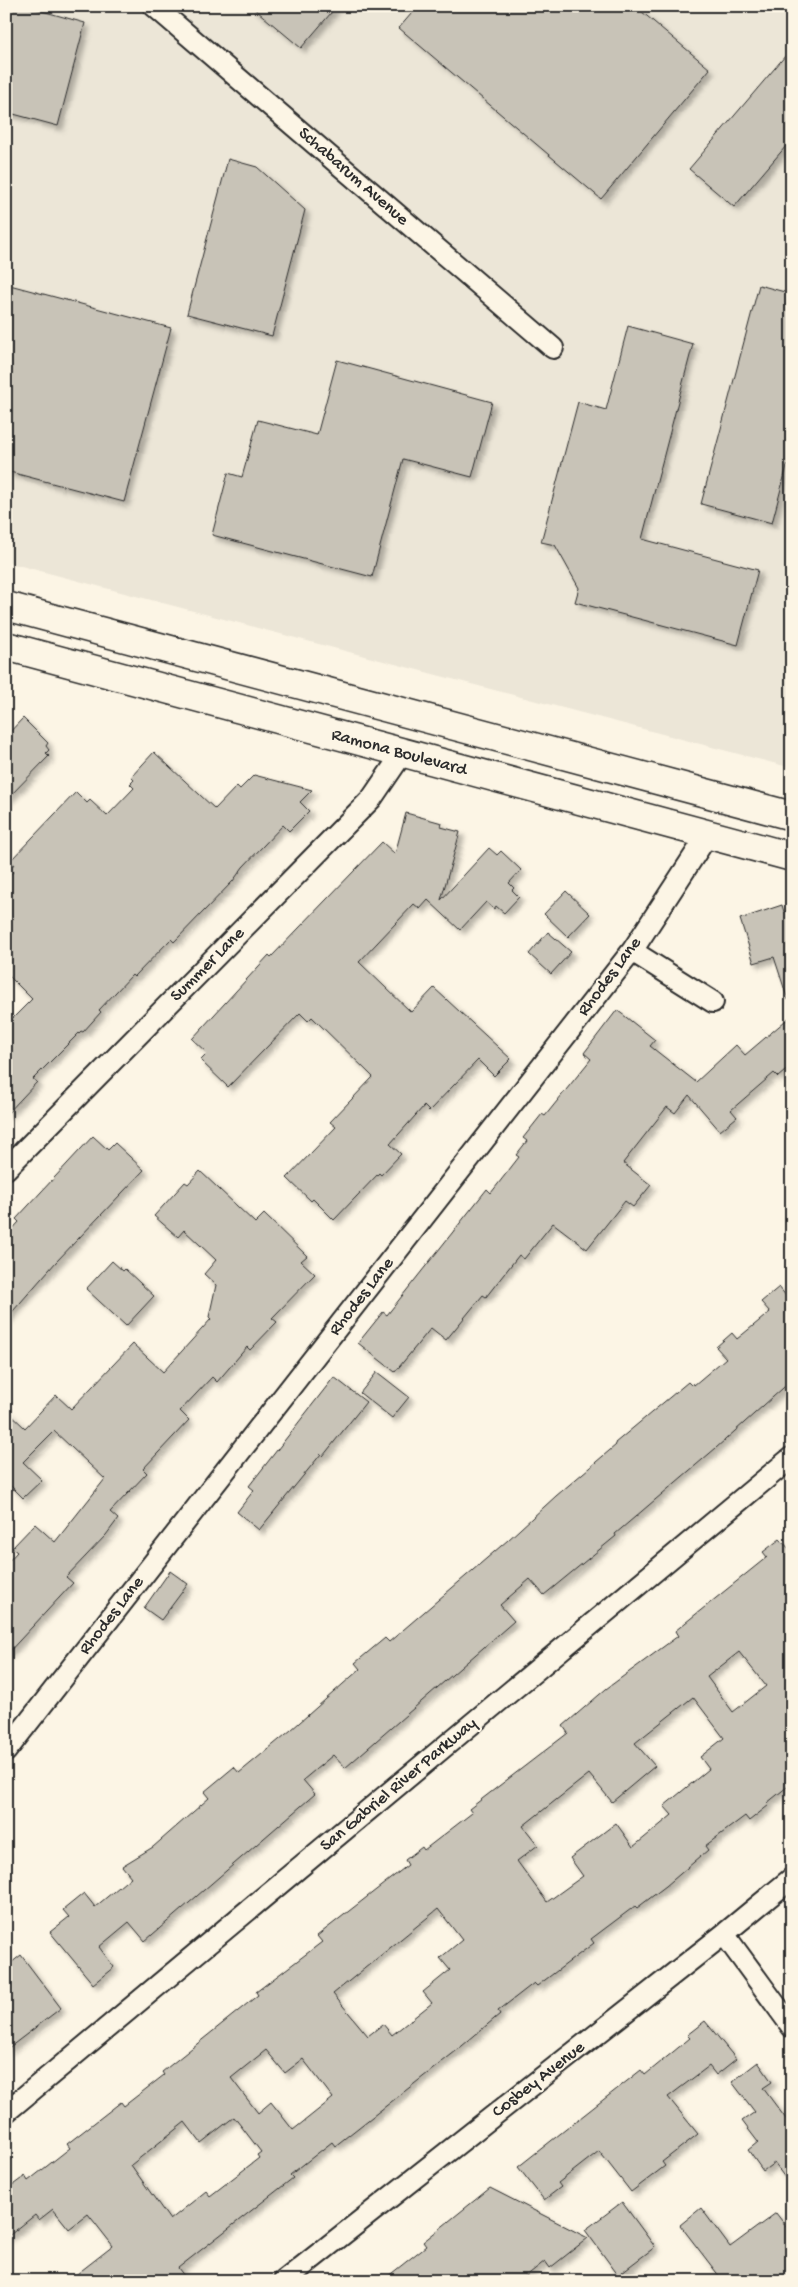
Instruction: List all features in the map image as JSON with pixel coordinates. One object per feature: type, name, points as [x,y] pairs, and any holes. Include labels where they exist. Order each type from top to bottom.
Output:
[{"type":"main road","points":[[6,606],[792,816]]},
{"type":"main road","name":"Ramona Boulevard","points":[[6,646],[707,836],[792,857]]},
{"type":"street","name":"Schabarum Avenue","points":[[154,6],[553,348]]},
{"type":"street","name":"Summer Lane","points":[[6,1169],[372,798],[402,754]]},
{"type":"street","name":"Rhodes Lane","points":[[6,1751],[632,951],[707,836]]},
{"type":"street","points":[[632,951],[713,1002]]},
{"type":"street","name":"San Gabriel River Parkway","points":[[6,2112],[792,1457]]},
{"type":"street","name":"Cosbey Avenue","points":[[284,2281],[724,1934],[792,1878]]},
{"type":"street","points":[[724,1934],[792,2027]]},
{"type":"shaded area","points":[[6,6],[792,6],[792,768],[6,562]]},
{"type":"building","points":[[6,6],[24,6],[85,23],[58,126],[6,112]]},
{"type":"building","points":[[251,6],[337,6],[301,48]]},
{"type":"building","points":[[418,6],[635,6],[710,69],[601,199],[399,28]]},
{"type":"building","points":[[792,48],[792,139],[734,207],[689,169]]},
{"type":"building","points":[[228,159],[257,167],[305,210],[272,336],[187,314]]},
{"type":"building","points":[[6,284],[171,328],[124,502],[6,471]]},
{"type":"building","points":[[759,285],[792,294],[792,447],[772,523],[701,504]]},
{"type":"building","points":[[628,326],[693,344],[642,539],[758,570],[738,645],[575,602],[579,588],[555,545],[541,542],[578,402],[606,410]]},
{"type":"building","points":[[337,360],[492,402],[472,477],[403,459],[372,577],[212,535],[228,473],[242,477],[258,420],[317,435]]},
{"type":"building","points":[[23,718],[48,743],[46,746],[49,750],[46,753],[49,756],[6,800],[6,736]]},
{"type":"building","points":[[154,752],[215,809],[237,786],[240,789],[254,775],[312,790],[300,802],[309,811],[289,831],[283,825],[243,867],[233,881],[174,942],[171,939],[134,977],[132,975],[99,1010],[101,1012],[83,1032],[81,1031],[33,1079],[37,1082],[6,1115],[6,1025],[32,999],[6,973],[6,879],[13,872],[10,869],[14,864],[10,861],[76,792],[87,803],[90,800],[107,816],[134,788],[130,784],[134,780],[131,777]]},
{"type":"building","points":[[406,813],[442,823],[441,827],[460,832],[441,900],[489,848],[497,855],[501,851],[521,870],[509,883],[514,888],[512,890],[519,897],[504,913],[496,906],[494,909],[486,902],[460,930],[428,900],[420,909],[414,904],[359,962],[411,1012],[434,988],[511,1059],[494,1076],[478,1060],[429,1111],[424,1106],[390,1144],[401,1154],[381,1175],[379,1173],[334,1220],[313,1199],[311,1201],[287,1178],[336,1127],[330,1122],[373,1077],[312,1017],[308,1021],[300,1013],[228,1087],[200,1060],[207,1053],[192,1039],[269,955],[271,957],[382,842],[395,854]]},
{"type":"building","points":[[566,891],[590,914],[568,937],[544,914]]},
{"type":"building","points":[[782,905],[784,912],[792,910],[792,999],[788,1000],[774,957],[754,963],[740,919]]},
{"type":"building","points":[[548,932],[571,952],[551,974],[529,954]]},
{"type":"building","points":[[617,1010],[655,1040],[650,1046],[696,1082],[736,1045],[745,1055],[792,1015],[792,1065],[778,1077],[774,1073],[731,1110],[737,1117],[720,1131],[689,1095],[675,1113],[667,1107],[623,1163],[651,1185],[633,1207],[625,1201],[587,1249],[553,1223],[524,1259],[519,1255],[486,1297],[483,1295],[446,1340],[431,1328],[395,1372],[358,1343],[383,1312],[387,1315],[487,1189],[491,1193],[519,1157],[516,1155],[527,1141],[523,1138],[542,1114],[545,1116],[591,1059],[584,1053]]},
{"type":"building","points":[[93,1136],[108,1150],[115,1143],[144,1170],[56,1262],[6,1319],[6,1236],[19,1222],[16,1219]]},
{"type":"building","points":[[200,1171],[255,1223],[264,1214],[307,1256],[301,1261],[315,1274],[272,1318],[277,1322],[250,1350],[247,1347],[217,1382],[212,1377],[180,1411],[189,1420],[143,1469],[147,1473],[110,1512],[118,1519],[106,1535],[66,1577],[73,1583],[6,1655],[6,1564],[17,1552],[12,1548],[35,1524],[55,1542],[105,1479],[54,1431],[23,1462],[42,1480],[23,1498],[6,1481],[6,1410],[25,1428],[56,1395],[71,1409],[133,1344],[163,1372],[211,1319],[209,1317],[216,1285],[204,1274],[216,1260],[184,1230],[178,1237],[154,1216],[185,1182],[188,1184]]},
{"type":"building","points":[[112,1261],[123,1271],[125,1269],[154,1296],[126,1326],[86,1289]]},
{"type":"building","points":[[779,1287],[787,1297],[792,1293],[792,1380],[615,1534],[616,1536],[544,1595],[530,1579],[500,1605],[514,1621],[345,1768],[333,1755],[303,1780],[315,1794],[145,1941],[129,1922],[99,1947],[114,1967],[93,1984],[50,1932],[69,1917],[63,1910],[84,1893],[95,1907],[131,1877],[122,1866],[153,1847],[209,1798],[204,1792],[234,1767],[239,1773],[291,1730],[360,1669],[355,1663],[385,1638],[389,1642],[616,1445],[615,1443],[688,1382],[694,1385],[726,1358],[716,1347],[732,1333],[737,1339],[770,1312],[761,1302]]},
{"type":"building","points":[[377,1372],[409,1397],[392,1418],[360,1393]]},
{"type":"building","points":[[334,1377],[366,1402],[323,1456],[321,1454],[259,1530],[237,1512],[254,1490],[249,1486]]},
{"type":"building","points":[[780,1539],[792,1552],[792,1783],[767,1803],[769,1805],[749,1821],[745,1816],[705,1846],[708,1850],[666,1886],[637,1908],[635,1906],[591,1939],[594,1943],[537,1986],[534,1983],[498,2011],[500,2014],[456,2051],[335,2146],[332,2142],[290,2175],[293,2178],[178,2268],[188,2281],[68,2281],[113,2246],[88,2214],[69,2229],[53,2209],[39,2220],[35,2215],[6,2238],[6,2190],[25,2176],[28,2181],[70,2148],[67,2144],[121,2102],[124,2106],[164,2075],[162,2072],[258,1995],[256,1992],[322,1942],[317,1936],[408,1865],[405,1860],[422,1847],[424,1850],[472,1813],[469,1809],[568,1733],[563,1726],[606,1689],[678,1636],[675,1631],[767,1557],[763,1552]],"holes":[[[739,1652],[766,1686],[733,1712],[707,1677]],[[693,1697],[724,1738],[700,1757],[709,1769],[664,1806],[672,1815],[633,1847],[616,1823],[570,1858],[583,1876],[547,1902],[517,1861],[538,1845],[523,1826],[589,1774],[612,1802],[655,1766],[635,1743]],[[438,1909],[462,1940],[440,1958],[450,1970],[423,1992],[432,2003],[392,2035],[383,2024],[368,2036],[333,1994]],[[266,2050],[285,2073],[303,2059],[333,2098],[293,2130],[271,2102],[258,2113],[231,2078]],[[234,2117],[261,2152],[257,2155],[259,2158],[210,2196],[206,2191],[170,2220],[131,2165],[185,2122],[201,2143]]]},
{"type":"building","points":[[170,1571],[188,1584],[161,1620],[144,1608]]},
{"type":"building","points":[[21,1955],[61,2008],[6,2050],[6,1967]]},
{"type":"building","points":[[705,2021],[736,2059],[716,2075],[709,2066],[668,2097],[698,2134],[662,2162],[665,2166],[631,2192],[599,2151],[558,2183],[561,2187],[544,2200],[518,2167],[641,2070],[645,2075],[690,2038],[687,2035]]},
{"type":"building","points":[[758,2062],[772,2082],[763,2088],[792,2127],[792,2187],[774,2163],[763,2171],[748,2150],[758,2142],[742,2121],[755,2112],[732,2082]]},
{"type":"building","points":[[490,2188],[588,2238],[550,2268],[545,2261],[520,2281],[382,2281],[426,2246],[423,2242]]},
{"type":"building","points":[[622,2202],[655,2247],[618,2275],[585,2230]]},
{"type":"building","points":[[701,2208],[730,2247],[776,2213],[792,2234],[792,2281],[723,2281],[680,2225]]}]
